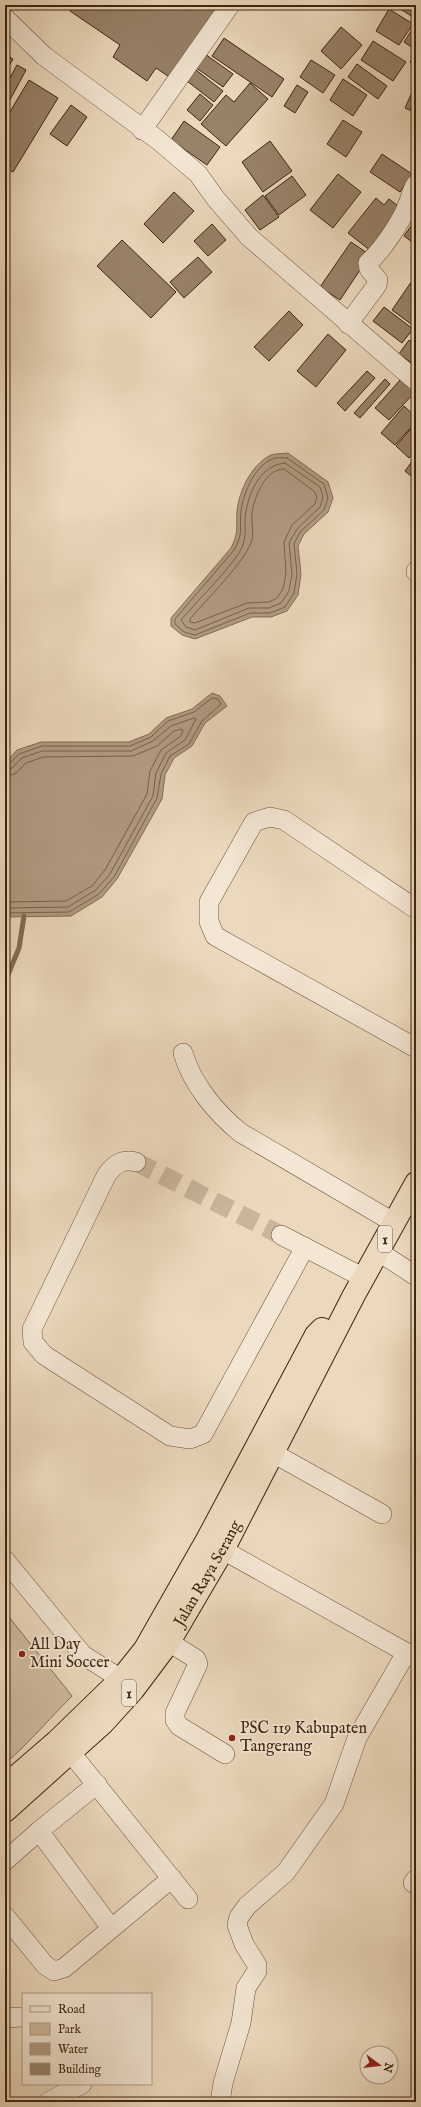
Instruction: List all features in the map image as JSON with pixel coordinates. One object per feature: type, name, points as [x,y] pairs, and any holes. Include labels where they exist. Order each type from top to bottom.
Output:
[{"type":"highway","name":"Jalan Raya Serang","points":[[5,1786],[57,1740],[127,1684],[169,1642],[223,1550],[359,1286],[393,1222],[416,1183]]},
{"type":"highway","name":"Jalan Raya Serang","points":[[5,1811],[103,1723],[127,1684],[199,1553],[316,1335],[359,1286]]},
{"type":"street","points":[[142,130],[230,5]]},
{"type":"street","points":[[5,18],[44,56],[142,130],[158,140],[198,174],[216,199],[249,237],[348,324],[416,381]]},
{"type":"street","points":[[348,324],[377,285],[378,280],[369,269],[368,263],[382,248],[408,205],[410,194],[416,184]]},
{"type":"street","points":[[416,909],[284,820],[270,817],[254,822],[209,902],[209,922],[215,936],[416,1048]]},
{"type":"street","points":[[182,1053],[187,1068],[222,1118],[241,1133],[393,1222]]},
{"type":"street","points":[[136,1162],[125,1160],[114,1165],[107,1174],[32,1329],[33,1342],[44,1355],[170,1436],[190,1439],[203,1434],[305,1247]]},
{"type":"street","points":[[281,1235],[305,1247],[359,1286]]},
{"type":"street","points":[[378,1252],[416,1276]]},
{"type":"street","points":[[273,1453],[382,1514]]},
{"type":"street","points":[[220,2102],[223,2083],[241,2023],[246,1988],[257,1971],[257,1965],[244,1944],[237,1925],[239,1917],[247,1906],[286,1872],[334,1804],[357,1738],[411,1656],[223,1550]]},
{"type":"street","points":[[5,1560],[83,1655],[127,1684]]},
{"type":"street","points":[[169,1642],[196,1660],[198,1664],[175,1713],[175,1720],[179,1726],[225,1754]]},
{"type":"street","points":[[71,1753],[188,1899]]},
{"type":"street","points":[[5,1861],[97,1784]]},
{"type":"street","points":[[39,1831],[111,1928]]},
{"type":"street","points":[[5,1916],[45,1965],[54,1970],[64,1968],[172,1878]]},
{"type":"street","points":[[48,2102],[80,2085]]},
{"type":"green space","name":"All Day Mini Soccer","points":[[5,1612],[72,1696],[5,1764]]},
{"type":"water","points":[[288,453],[328,482],[333,498],[328,512],[304,534],[298,546],[301,574],[298,595],[287,611],[271,617],[252,617],[195,639],[182,635],[171,626],[171,618],[234,543],[237,526],[238,503],[243,487],[251,473],[263,460],[269,456]]},
{"type":"water","points":[[212,693],[220,696],[227,706],[205,723],[192,746],[174,758],[165,775],[162,799],[117,879],[102,897],[71,916],[5,917],[5,763],[17,750],[41,742],[129,742],[149,734],[166,718],[192,709]]},
{"type":"water","points":[[5,1225],[8,1239],[5,1267]]},
{"type":"building","points":[[74,5],[223,5],[174,80],[156,68],[147,81],[113,57],[120,45],[70,11]]},
{"type":"building","points":[[346,5],[357,5],[353,10]]},
{"type":"building","points":[[394,5],[416,5],[416,19]]},
{"type":"building","points":[[389,9],[413,24],[399,45],[376,31]]},
{"type":"building","points":[[415,25],[416,44],[413,48],[404,42]]},
{"type":"building","points":[[341,27],[362,45],[341,69],[321,51]]},
{"type":"building","points":[[224,38],[284,79],[272,97],[212,56]]},
{"type":"building","points":[[373,41],[406,62],[393,81],[361,60]]},
{"type":"building","points":[[416,53],[416,66],[410,62]]},
{"type":"building","points":[[5,54],[13,59],[5,73]]},
{"type":"building","points":[[205,54],[233,74],[223,87],[195,67]]},
{"type":"building","points":[[311,60],[335,75],[323,93],[300,77]]},
{"type":"building","points":[[357,64],[387,86],[378,99],[348,77]]},
{"type":"building","points":[[17,65],[26,70],[5,109],[5,87]]},
{"type":"building","points":[[196,70],[223,91],[214,102],[187,81]]},
{"type":"building","points":[[343,79],[367,95],[353,116],[330,100]]},
{"type":"building","points":[[29,80],[58,98],[13,172],[5,168],[5,120]]},
{"type":"building","points":[[250,83],[268,99],[226,146],[201,124],[226,95],[234,102]]},
{"type":"building","points":[[416,83],[416,113],[405,108]]},
{"type":"building","points":[[297,85],[308,92],[295,113],[284,106]]},
{"type":"building","points":[[200,94],[213,105],[200,121],[187,110]]},
{"type":"building","points":[[71,105],[87,117],[67,146],[50,134]]},
{"type":"building","points":[[343,120],[362,132],[346,157],[327,144]]},
{"type":"building","points":[[184,121],[220,147],[207,165],[171,140]]},
{"type":"building","points":[[270,141],[292,171],[263,192],[242,162]]},
{"type":"building","points":[[382,154],[412,174],[400,192],[370,172]]},
{"type":"building","points":[[338,174],[361,192],[333,228],[310,210]]},
{"type":"building","points":[[292,176],[306,195],[279,215],[265,196]]},
{"type":"building","points":[[174,192],[194,211],[163,243],[144,224]]},
{"type":"building","points":[[263,195],[279,217],[260,230],[245,210]]},
{"type":"building","points":[[376,198],[384,205],[389,199],[403,210],[371,251],[348,233]]},
{"type":"building","points":[[416,219],[416,245],[404,236]]},
{"type":"building","points":[[212,224],[226,240],[208,256],[194,241]]},
{"type":"building","points":[[122,240],[176,292],[151,318],[97,266]]},
{"type":"building","points":[[351,242],[370,255],[340,300],[320,287]]},
{"type":"building","points":[[198,257],[212,272],[184,298],[170,282]]},
{"type":"building","points":[[416,275],[416,317],[411,324],[392,310]]},
{"type":"building","points":[[384,307],[413,329],[402,343],[373,321]]},
{"type":"building","points":[[289,311],[303,325],[269,361],[254,347]]},
{"type":"building","points":[[328,334],[346,350],[316,387],[297,371]]},
{"type":"building","points":[[409,340],[416,346],[416,366],[399,354]]},
{"type":"building","points":[[367,371],[375,378],[345,411],[337,403]]},
{"type":"building","points":[[385,379],[390,384],[360,418],[354,413]]},
{"type":"building","points":[[401,379],[415,392],[389,420],[375,408]]},
{"type":"building","points":[[404,406],[416,417],[416,422],[395,445],[381,433]]},
{"type":"building","points":[[416,423],[416,450],[409,458],[396,446]]},
{"type":"building","points":[[416,456],[416,480],[405,471]]},
{"type":"waterway","points":[[5,982],[19,948],[24,916]]},
{"type":"tunnel","points":[[136,1162],[281,1235]]},
{"type":"place","name":"All Day Mini Soccer","points":[[22,1654]]},
{"type":"place","name":"PSC 119 Kabupaten Tangerang","points":[[232,1738]]}]
